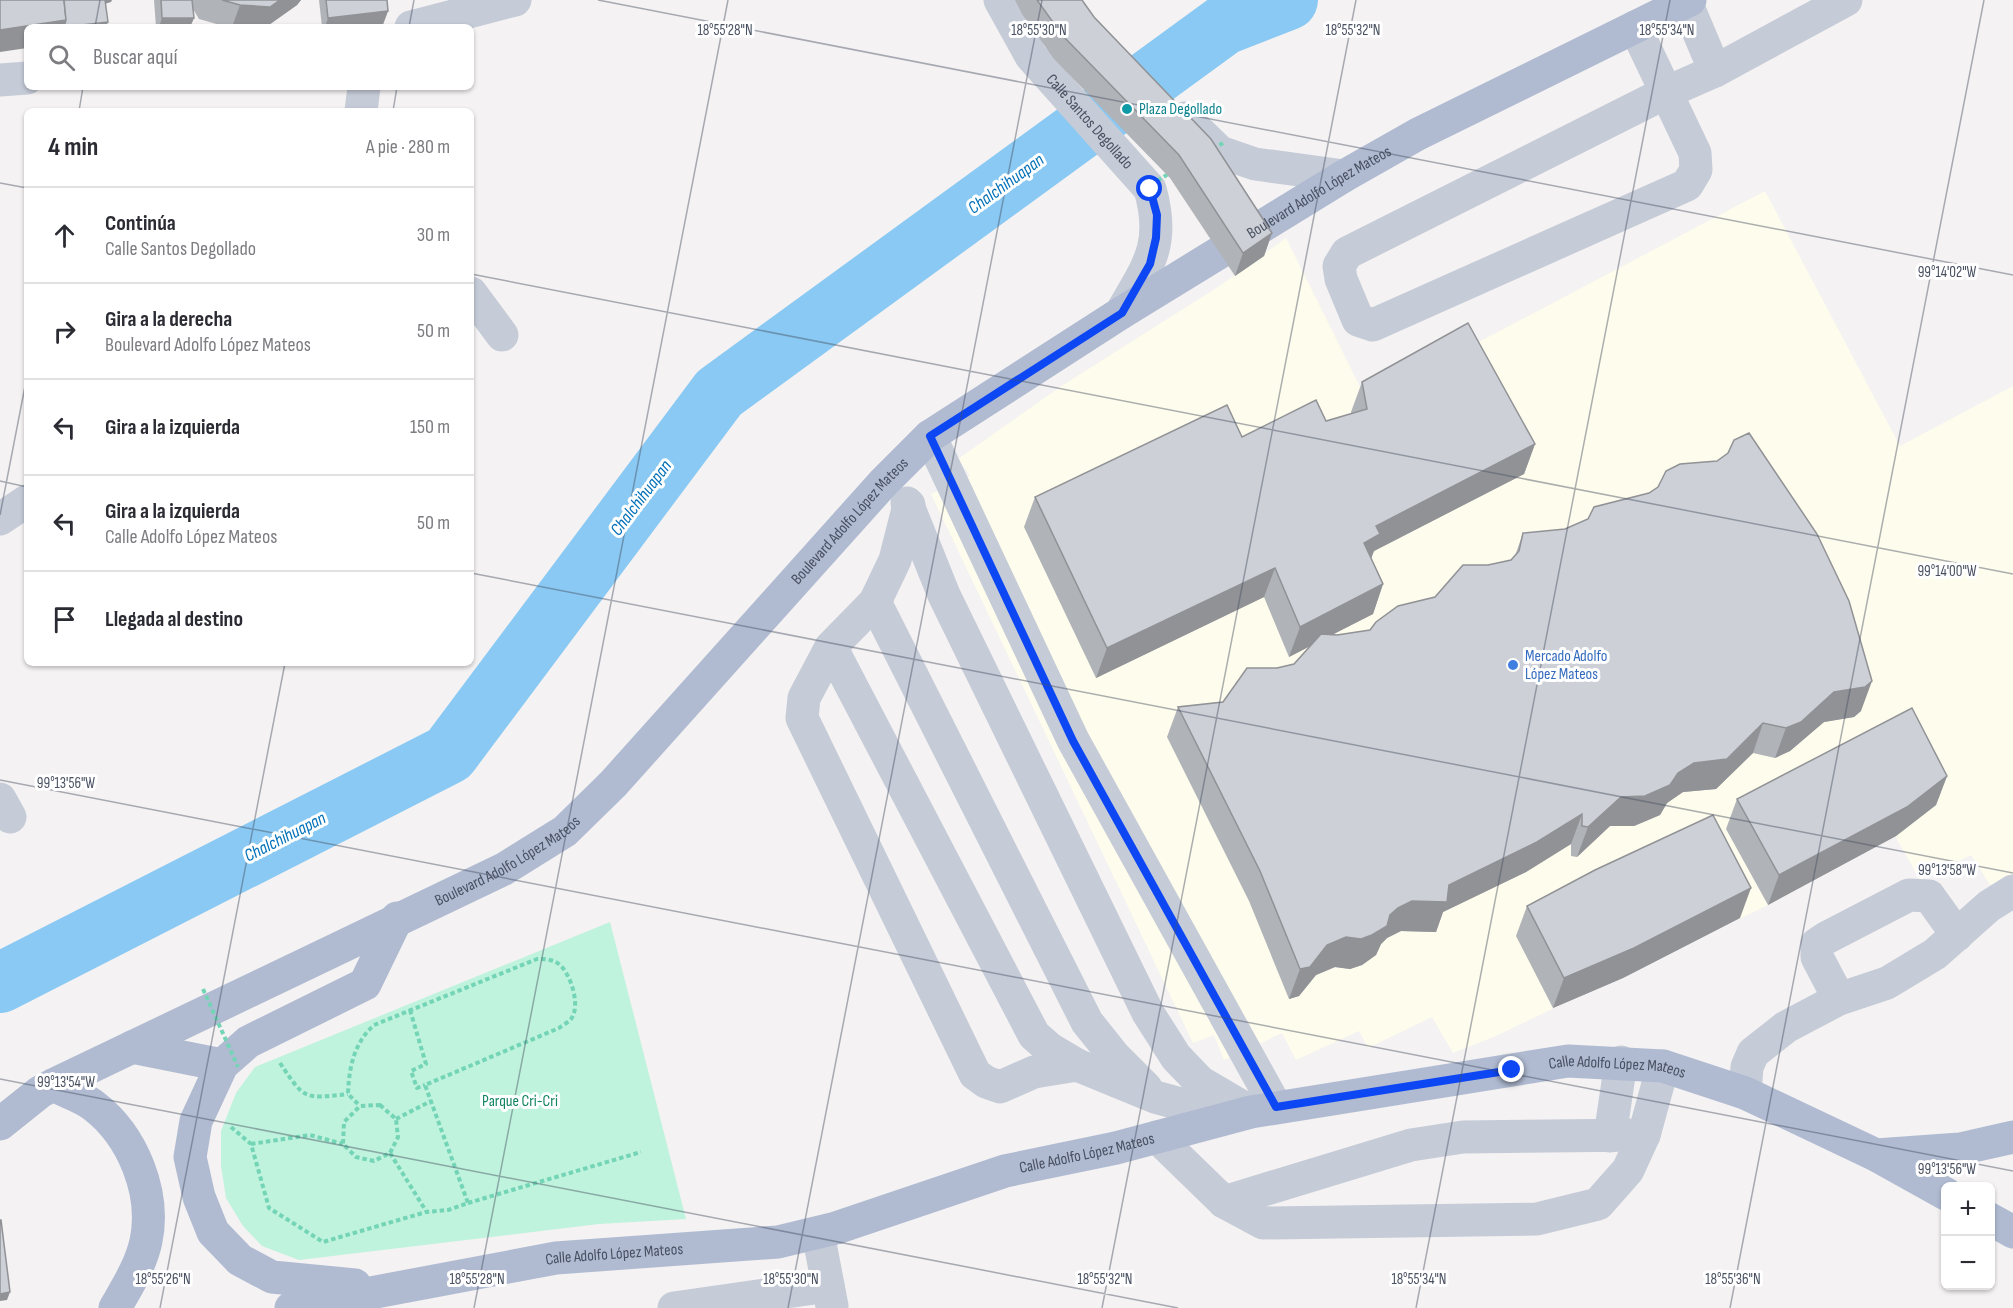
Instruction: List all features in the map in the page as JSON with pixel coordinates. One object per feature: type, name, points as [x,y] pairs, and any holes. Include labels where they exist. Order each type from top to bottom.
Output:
[{"type":"main road","name":"Boulevard Adolfo López Mateos","points":[[46,1089],[504,868],[565,831],[613,784],[883,483],[930,436],[1122,313],[1344,176],[1418,134],[1688,1]]},
{"type":"main road","points":[[392,1289],[272,1277],[240,1260],[213,1232],[199,1197],[190,1157],[196,1121],[230,1066],[248,1042],[365,984],[397,918]]},
{"type":"main road","points":[[132,1047],[230,1066]]},
{"type":"main road","name":"Calle Adolfo López Mateos","points":[[291,1308],[556,1258],[778,1242],[818,1233],[1005,1172],[1264,1110],[1568,1061],[1663,1066],[1745,1093],[1876,1155],[1941,1191]]},
{"type":"main road","points":[[0,1125],[46,1089]]},
{"type":"main road","points":[[0,1110],[46,1089],[94,1105],[123,1136],[139,1164],[148,1207],[146,1241],[134,1275],[115,1308]]},
{"type":"main road","name":"Calle Adolfo López Mateos","points":[[1876,1155],[1960,1149],[2013,1137]]},
{"type":"main road","points":[[1995,1222],[2013,1232]]},
{"type":"street","points":[[423,24],[515,0]]},
{"type":"street","name":"Calle Santos Degollado","points":[[1000,0],[1031,56],[1137,182],[1150,189],[1157,215],[1156,238],[1150,264],[1122,313]]},
{"type":"street","points":[[1635,27],[1665,93],[1695,153],[1696,170],[1687,185],[1373,325],[1358,320],[1341,279],[1339,266],[1347,253],[1665,93],[1715,71],[1846,0]]},
{"type":"street","points":[[1688,1],[1715,71]]},
{"type":"street","points":[[0,80],[24,78]]},
{"type":"street","points":[[361,108],[364,90]]},
{"type":"street","points":[[1162,95],[1221,152],[1256,164],[1344,176]]},
{"type":"street","points":[[474,297],[502,335]]},
{"type":"street","points":[[930,436],[1073,741],[1264,1110]]},
{"type":"street","points":[[883,483],[909,505],[921,542],[944,595],[1148,1013],[1176,1057],[1200,1082],[1264,1110]]},
{"type":"street","points":[[0,519],[24,503]]},
{"type":"street","points":[[909,505],[895,560],[875,602],[831,647],[804,698],[802,718],[975,1074],[986,1082],[1000,1087],[1034,1072],[1077,1065]]},
{"type":"street","points":[[875,602],[1087,1022],[1115,1057],[1155,1097]]},
{"type":"street","points":[[831,647],[1034,1035],[1050,1049],[1077,1065],[1155,1097],[1199,1109],[1264,1110]]},
{"type":"street","points":[[1745,1093],[1747,1067],[1754,1053],[1786,1028],[1839,999],[1887,983],[1935,954],[1989,906],[2013,891]]},
{"type":"street","points":[[1839,999],[1817,957],[1817,944],[1826,938],[1909,895],[1929,896],[1957,935]]},
{"type":"street","points":[[1610,1136],[1621,1062]]},
{"type":"street","points":[[1157,1137],[1224,1202],[1263,1223],[1536,1219],[1598,1204],[1628,1170],[1644,1136],[1663,1066]]},
{"type":"street","points":[[1224,1202],[1411,1145],[1462,1137],[1644,1136]]},
{"type":"street","points":[[674,1308],[830,1297],[818,1233]]},
{"type":"path","points":[[1137,182],[1173,171]]},
{"type":"path","points":[[360,1106],[348,1094],[349,1072],[364,1034],[374,1025],[410,1010],[537,959],[550,959],[561,966],[570,983],[576,1005],[572,1019],[559,1028],[417,1088],[411,1071],[426,1064],[410,1010]]},
{"type":"path","points":[[203,989],[230,1066]]},
{"type":"path","points":[[262,1035],[301,1094],[315,1098],[348,1094]]},
{"type":"path","points":[[425,1084],[468,1203]]},
{"type":"path","points":[[396,1119],[431,1101]]},
{"type":"path","points":[[229,1125],[235,1134],[251,1144],[310,1135],[343,1144],[356,1157],[374,1161],[390,1153],[398,1137],[396,1119],[380,1105],[360,1106],[344,1122],[343,1144]]},
{"type":"path","points":[[251,1144],[269,1208],[323,1242],[426,1212],[448,1210],[641,1152]]},
{"type":"path","points":[[390,1153],[426,1212]]},
{"type":"shaded area","name":"Mercado Adolfo López Mateos","points":[[1765,191],[1900,446],[2013,386],[2013,878],[1990,885],[1971,855],[1920,880],[1895,836],[1768,905],[1496,1036],[1453,1053],[1432,1017],[1368,1048],[1359,1031],[1296,1060],[1282,1033],[1224,1060],[1214,1035],[1193,1043],[931,494],[970,476],[958,459],[1063,385],[1218,287],[1286,238],[1367,401]]},
{"type":"green space","name":"Parque Cri-Cri","points":[[610,922],[686,1219],[599,1224],[299,1260],[262,1246],[243,1226],[226,1198],[221,1166],[221,1131],[236,1093],[255,1067]]},
{"type":"building","points":[[0,0],[64,0],[66,20],[24,24],[24,26],[0,30]]},
{"type":"building","points":[[64,0],[105,0],[108,22],[65,24]]},
{"type":"building","points":[[161,0],[192,0],[194,18],[162,18]]},
{"type":"building","points":[[222,0],[280,0],[270,7],[240,5]]},
{"type":"building","points":[[326,0],[387,0],[388,11],[328,18]]},
{"type":"building","points":[[1037,0],[1082,0],[1094,17],[1211,139],[1272,233],[1243,253],[1179,155],[1063,36]]},
{"type":"building","points":[[1468,323],[1535,444],[1376,526],[1380,534],[1364,543],[1383,584],[1300,627],[1275,568],[1107,648],[1035,497],[1227,405],[1242,437],[1316,400],[1326,421],[1367,409],[1362,382]]},
{"type":"building","points":[[1749,433],[1817,534],[1849,601],[1872,681],[1865,687],[1834,692],[1801,722],[1786,728],[1763,723],[1727,759],[1694,763],[1678,773],[1670,785],[1645,796],[1621,797],[1588,827],[1582,826],[1582,814],[1537,842],[1449,885],[1447,902],[1412,901],[1390,915],[1387,926],[1361,939],[1346,937],[1327,945],[1310,967],[1300,969],[1260,871],[1178,707],[1223,702],[1247,668],[1277,668],[1294,664],[1321,634],[1337,635],[1370,630],[1376,622],[1398,606],[1435,597],[1463,565],[1488,565],[1511,560],[1519,551],[1523,533],[1565,529],[1588,519],[1594,507],[1649,493],[1658,487],[1666,471],[1680,464],[1717,461],[1728,453],[1734,440]]},
{"type":"building","points":[[1912,708],[1947,776],[1907,807],[1779,875],[1737,799]]},
{"type":"building","points":[[1713,815],[1751,888],[1634,948],[1564,978],[1527,906],[1595,870]]},
{"type":"building","points":[[0,1220],[10,1292],[0,1294]]},
{"type":"waterway","name":"Chalchihuapan","points":[[0,983],[449,754],[719,393],[1224,25],[1288,0]]},
{"type":"place","name":"Plaza Degollado","points":[[1127,109]]},
{"type":"place","name":"Mercado Adolfo López Mateos","points":[[1513,665]]},
{"type":"route","points":[[1150,189],[1157,215],[1156,238],[1150,264],[1122,313],[930,436],[1073,741],[1276,1107],[1445,1078],[1512,1070]]}]
